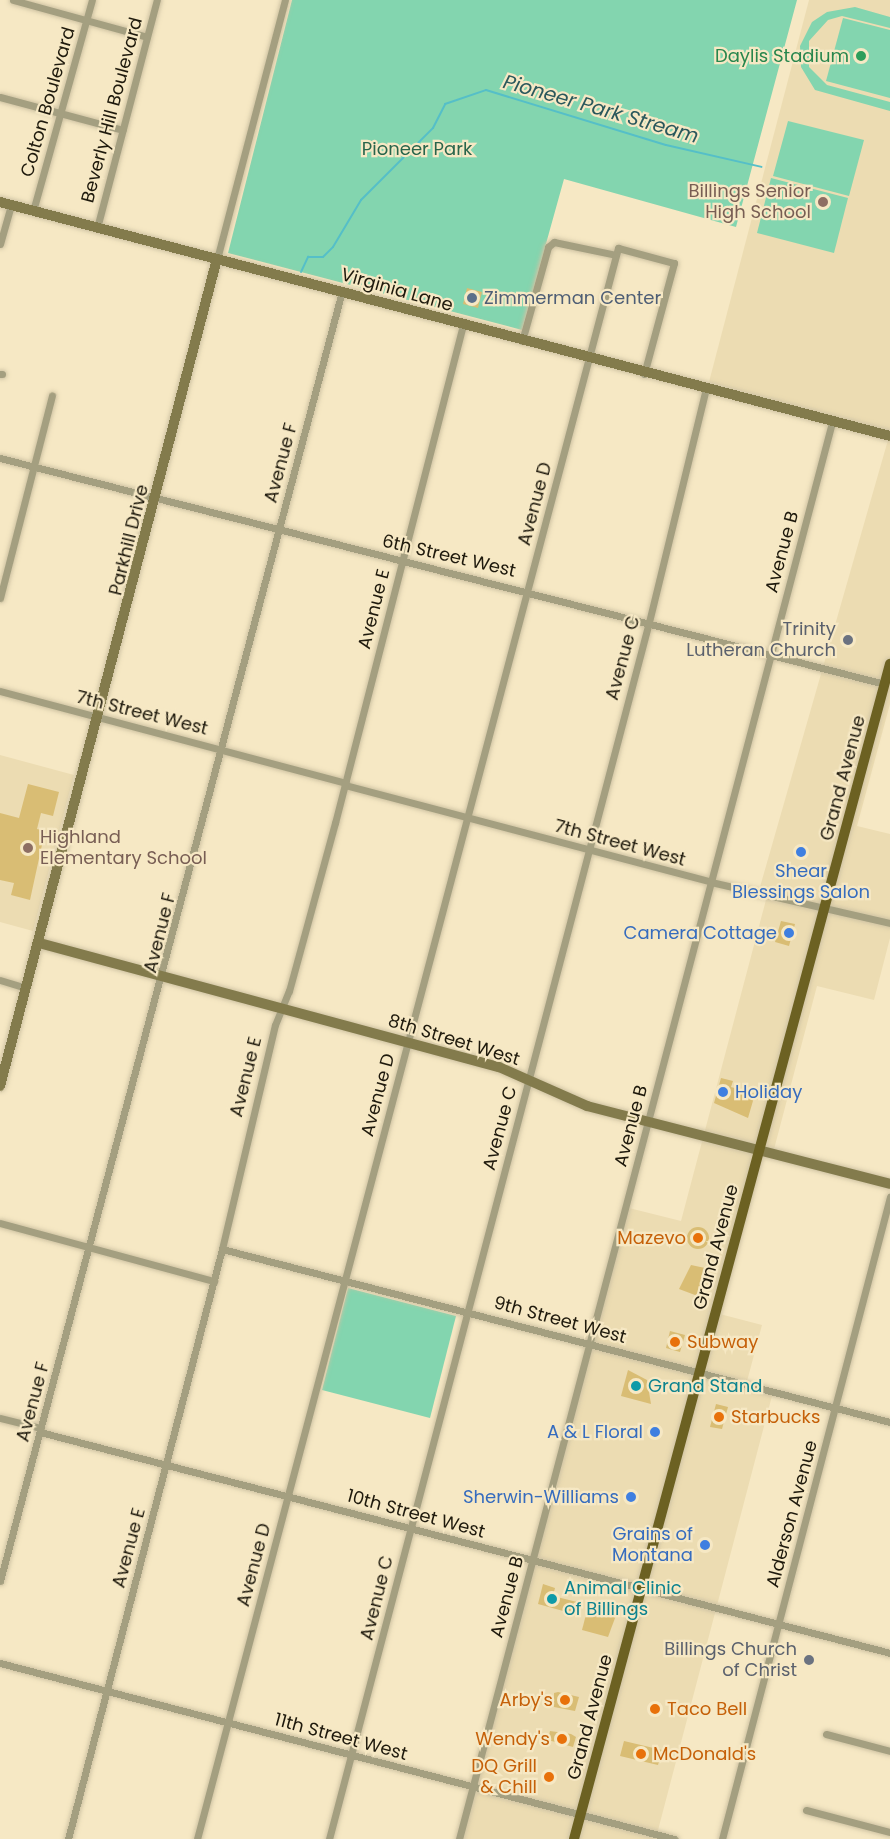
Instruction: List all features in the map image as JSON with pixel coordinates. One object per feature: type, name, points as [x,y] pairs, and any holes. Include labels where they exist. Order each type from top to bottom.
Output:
[{"type":"main road","name":"Grand Avenue","points":[[574,1839],[887,685],[890,664]]},
{"type":"street","points":[[13,0],[147,37]]},
{"type":"street","name":"Colton Boulevard","points":[[33,211],[92,0]]},
{"type":"street","name":"Beverly Hill Boulevard","points":[[97,228],[157,0]]},
{"type":"street","name":"Parkhill Drive","points":[[0,1086],[100,718],[285,0]]},
{"type":"street","points":[[0,97],[123,130]]},
{"type":"street","points":[[0,244],[5,204]]},
{"type":"street","name":"Virginia Lane","points":[[5,204],[342,291],[644,374],[890,436]]},
{"type":"street","points":[[522,341],[548,247],[554,242],[674,263],[644,374]]},
{"type":"street","name":"Avenue D","points":[[197,1839],[617,252]]},
{"type":"street","name":"Avenue F","points":[[0,1581],[164,977],[342,291]]},
{"type":"street","name":"Avenue E","points":[[68,1839],[105,1690],[167,1465],[282,1008],[346,784],[463,326]]},
{"type":"street","name":"Avenue C","points":[[329,1839],[648,622],[706,388]]},
{"type":"street","points":[[0,598],[52,396]]},
{"type":"street","name":"Avenue B","points":[[459,1839],[832,422]]},
{"type":"street","name":"6th Street West","points":[[0,458],[279,531],[527,591],[887,685]]},
{"type":"street","name":"7th Street West","points":[[0,692],[222,749],[587,851],[890,923]]},
{"type":"street","name":"8th Street West","points":[[39,943],[499,1067],[562,1098],[759,1152],[890,1184]]},
{"type":"street","points":[[0,980],[26,987]]},
{"type":"street","name":"Alderson Avenue","points":[[722,1839],[890,1197]]},
{"type":"street","points":[[0,1223],[214,1281]]},
{"type":"street","name":"9th Street West","points":[[222,1249],[467,1310],[890,1422]]},
{"type":"street","name":"10th Street West","points":[[0,1418],[167,1465],[890,1653]]},
{"type":"street","name":"11th Street West","points":[[0,1663],[674,1839]]},
{"type":"street","points":[[826,1734],[890,1751]]},
{"type":"street","points":[[806,1810],[890,1832]]},
{"type":"shaded area","name":"Billings Senior High School","points":[[809,0],[890,0],[890,432],[709,382]]},
{"type":"shaded area","points":[[890,433],[890,704],[857,826],[890,834],[890,938],[874,1000],[817,986],[773,1153],[759,1152],[716,1313],[762,1325],[746,1385],[773,1392],[657,1834],[674,1839],[459,1839],[625,1207],[681,1221],[767,896],[758,894]]},
{"type":"shaded area","name":"Highland Elementary School","points":[[0,755],[74,775],[33,931],[0,922]]},
{"type":"green space","name":"Pioneer Park","points":[[292,0],[797,0],[736,227],[564,179],[522,330],[228,253]]},
{"type":"green space","points":[[855,7],[890,17],[890,28],[842,16],[828,20],[809,41],[809,67],[827,85],[890,102],[890,111],[815,90],[801,67],[800,46],[812,22],[827,12]]},
{"type":"green space","name":"Daylis Stadium","points":[[843,18],[890,30],[890,98],[826,81]]},
{"type":"green space","points":[[788,121],[864,140],[849,196],[773,176]]},
{"type":"green space","points":[[771,178],[848,198],[834,253],[757,233]]},
{"type":"green space","points":[[348,1288],[456,1316],[430,1418],[322,1390]]},
{"type":"building","name":"Zimmerman Center","points":[[467,288],[482,292],[478,308],[463,304]]},
{"type":"building","points":[[28,784],[59,792],[53,816],[41,813],[37,829],[45,831],[30,900],[11,895],[14,883],[0,880],[0,813],[19,818]]},
{"type":"building","name":"Camera Cottage","points":[[781,921],[795,924],[789,946],[775,942]]},
{"type":"building","points":[[721,1078],[733,1081],[731,1087],[755,1094],[748,1118],[714,1103]]},
{"type":"building","name":"Mazevo","points":[[698,1227],[706,1230],[709,1238],[706,1246],[698,1249],[690,1246],[687,1238],[690,1230]]},
{"type":"building","points":[[691,1265],[705,1268],[699,1293],[695,1295],[679,1289]]},
{"type":"building","name":"Subway","points":[[670,1331],[685,1335],[680,1352],[666,1348]]},
{"type":"building","name":"Grand Stand","points":[[628,1370],[647,1380],[651,1404],[621,1396]]},
{"type":"building","name":"Starbucks","points":[[716,1404],[728,1407],[722,1429],[710,1427]]},
{"type":"building","name":"Animal Clinic of Billings","points":[[543,1584],[555,1588],[553,1596],[577,1602],[574,1614],[538,1604]]},
{"type":"building","points":[[589,1603],[618,1610],[608,1637],[582,1630]]},
{"type":"building","name":"Arby's","points":[[554,1693],[579,1697],[575,1711],[554,1707]]},
{"type":"building","name":"Wendy's","points":[[550,1731],[576,1737],[573,1747],[548,1740]]},
{"type":"building","name":"McDonald's","points":[[624,1741],[662,1750],[658,1765],[620,1756]]},
{"type":"waterway","name":"Pioneer Park Stream","points":[[301,272],[308,257],[323,257],[333,247],[361,200],[433,128],[445,104],[486,90],[666,145],[762,167]]},
{"type":"place","name":"Daylis Stadium","points":[[861,56]]},
{"type":"place","name":"Billings Senior High School","points":[[823,202]]},
{"type":"place","name":"Zimmerman Center","points":[[472,298]]},
{"type":"place","name":"Trinity Lutheran Church","points":[[848,640]]},
{"type":"place","name":"Highland Elementary School","points":[[28,848]]},
{"type":"place","name":"Shear Blessings Salon","points":[[801,852]]},
{"type":"place","name":"Camera Cottage","points":[[789,933]]},
{"type":"place","name":"Holiday","points":[[723,1092]]},
{"type":"place","name":"Mazevo","points":[[698,1238]]},
{"type":"place","name":"Subway","points":[[675,1342]]},
{"type":"place","name":"Grand Stand","points":[[636,1386]]},
{"type":"place","name":"Starbucks","points":[[719,1417]]},
{"type":"place","name":"A & L Floral","points":[[655,1432]]},
{"type":"place","name":"Sherwin-Williams","points":[[631,1497]]},
{"type":"place","name":"Grains of Montana","points":[[705,1545]]},
{"type":"place","name":"Animal Clinic of Billings","points":[[552,1599]]},
{"type":"place","name":"Billings Church of Christ","points":[[809,1660]]},
{"type":"place","name":"Arby's","points":[[565,1700]]},
{"type":"place","name":"Taco Bell","points":[[655,1709]]},
{"type":"place","name":"Wendy's","points":[[562,1739]]},
{"type":"place","name":"McDonald's","points":[[641,1754]]},
{"type":"place","name":"DQ Grill & Chill","points":[[549,1777]]}]
